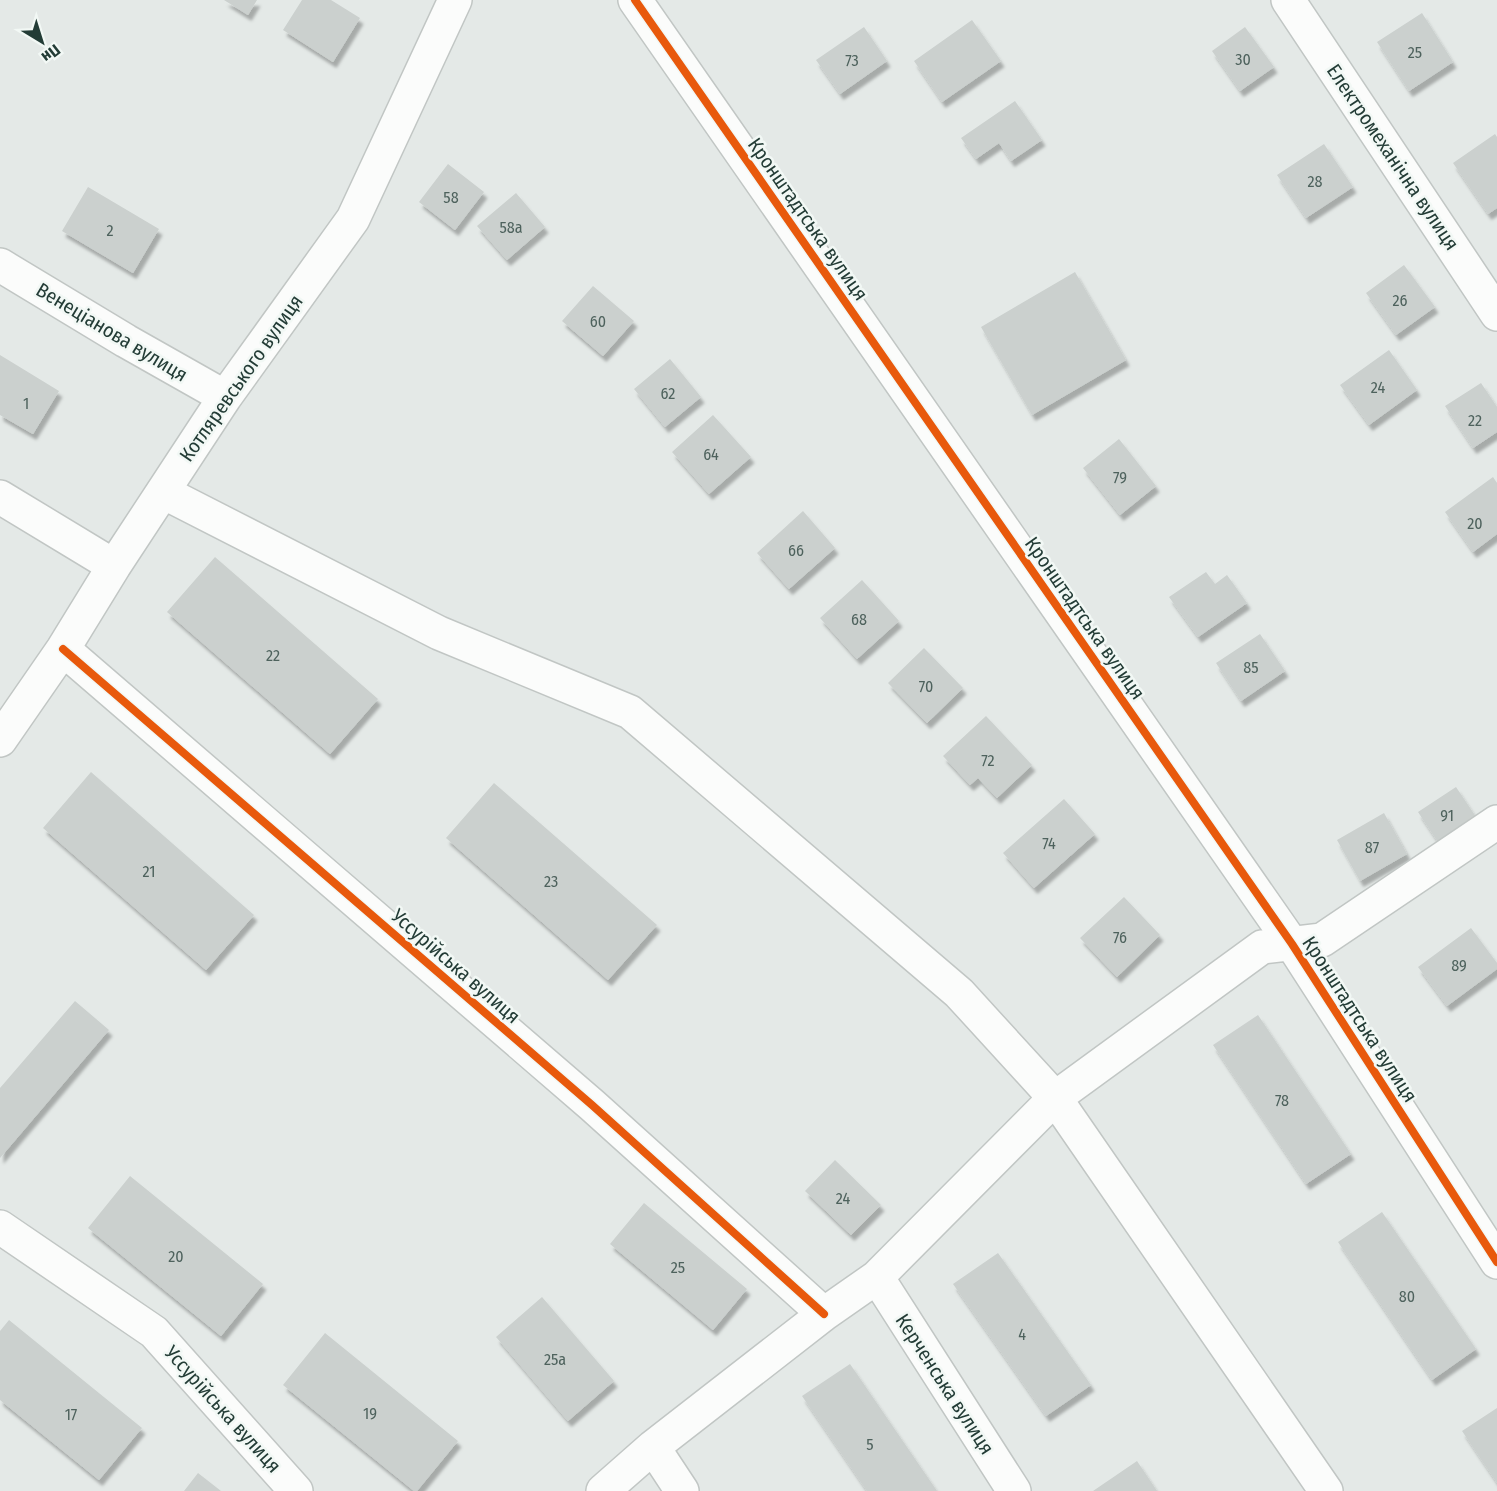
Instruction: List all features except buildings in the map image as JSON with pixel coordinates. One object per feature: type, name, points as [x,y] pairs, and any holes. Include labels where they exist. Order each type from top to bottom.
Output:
[{"type":"street","name":"Котляревського вулиця","points":[[2,736],[63,649],[114,566],[225,398],[353,219],[455,0]]},
{"type":"street","name":"Кронштадтська вулиця","points":[[635,0],[1292,944],[1497,1262]]},
{"type":"street","name":"Електромеханічна вулиця","points":[[1288,0],[1497,314]]},
{"type":"street","name":"Венеціанова вулиця","points":[[0,265],[225,398]]},
{"type":"street","points":[[163,492],[439,633],[630,712],[959,993],[1055,1098],[1326,1491]]},
{"type":"street","points":[[0,497],[114,566]]},
{"type":"street","name":"Уссурійська вулиця","points":[[63,649],[592,1105],[824,1314]]},
{"type":"street","points":[[603,1491],[653,1447],[824,1314],[877,1277],[1055,1098],[1262,947],[1322,940],[1497,822]]},
{"type":"street","name":"Уссурійська вулиця","points":[[0,1227],[154,1332],[296,1491]]},
{"type":"street","name":"Керченська вулиця","points":[[877,1277],[1014,1491]]},
{"type":"street","points":[[653,1447],[682,1491]]},
{"type":"cycle path","points":[[635,0],[1292,944],[1497,1262]]},
{"type":"cycle path","points":[[63,649],[592,1105],[824,1314]]}]
